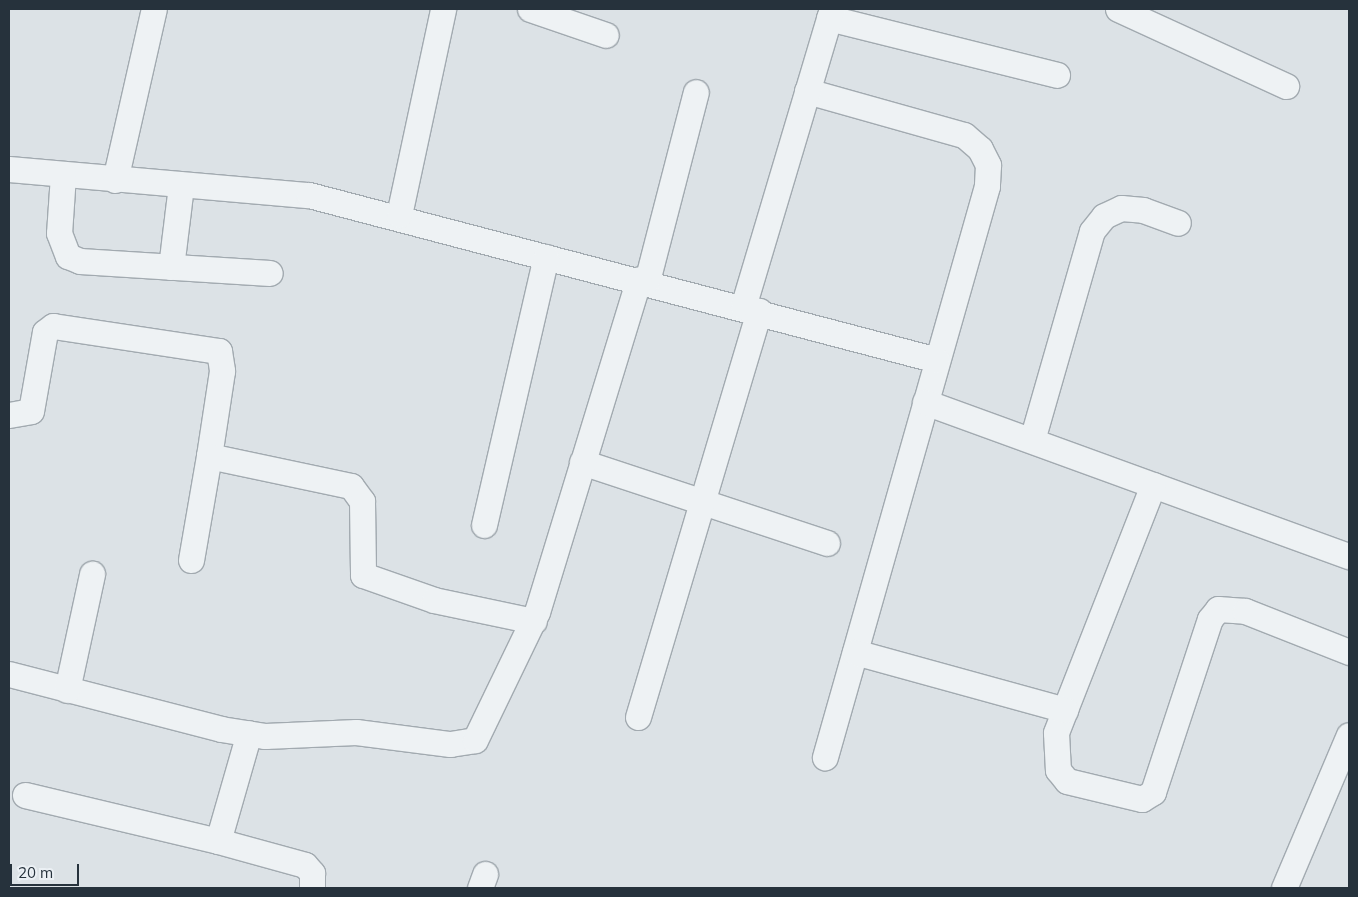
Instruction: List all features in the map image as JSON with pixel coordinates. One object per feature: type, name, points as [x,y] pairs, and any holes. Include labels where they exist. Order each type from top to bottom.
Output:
[{"type":"street","points":[[115,180],[154,9]]},
{"type":"street","points":[[399,215],[443,9]]},
{"type":"street","points":[[530,9],[606,35]]},
{"type":"street","points":[[1118,9],[1286,86]]},
{"type":"street","points":[[638,717],[703,499],[807,91],[831,13],[1057,75]]},
{"type":"street","points":[[807,91],[964,135],[980,149],[988,165],[988,186],[825,757]]},
{"type":"street","points":[[9,674],[249,734],[301,737],[337,734],[379,734],[450,744],[475,740],[534,621],[582,462],[643,280],[696,92]]},
{"type":"street","points":[[9,169],[115,180],[299,194],[399,215],[546,257],[643,280],[937,360]]},
{"type":"street","points":[[63,175],[59,234],[68,256],[80,261],[270,273]]},
{"type":"street","points":[[171,267],[181,185]]},
{"type":"street","points":[[1032,440],[1092,231],[1104,216],[1121,208],[1143,210],[1178,223]]},
{"type":"street","points":[[484,525],[546,257]]},
{"type":"street","points":[[9,415],[31,410],[45,332],[53,326],[211,348],[219,351],[222,371],[191,560]]},
{"type":"street","points":[[925,402],[1349,556]]},
{"type":"street","points":[[209,456],[351,486],[359,493],[363,575],[434,600],[534,621]]},
{"type":"street","points":[[582,462],[703,499],[827,542]]},
{"type":"street","points":[[1153,485],[1065,710],[1053,750],[1058,770],[1067,781],[1142,799],[1153,792],[1210,619],[1218,609],[1245,611],[1349,652]]},
{"type":"street","points":[[67,690],[92,574]]},
{"type":"street","points":[[855,652],[1065,710]]},
{"type":"street","points":[[218,841],[249,734]]},
{"type":"street","points":[[1284,888],[1349,734]]},
{"type":"street","points":[[25,795],[218,841],[305,865],[312,873],[312,888]]}]
